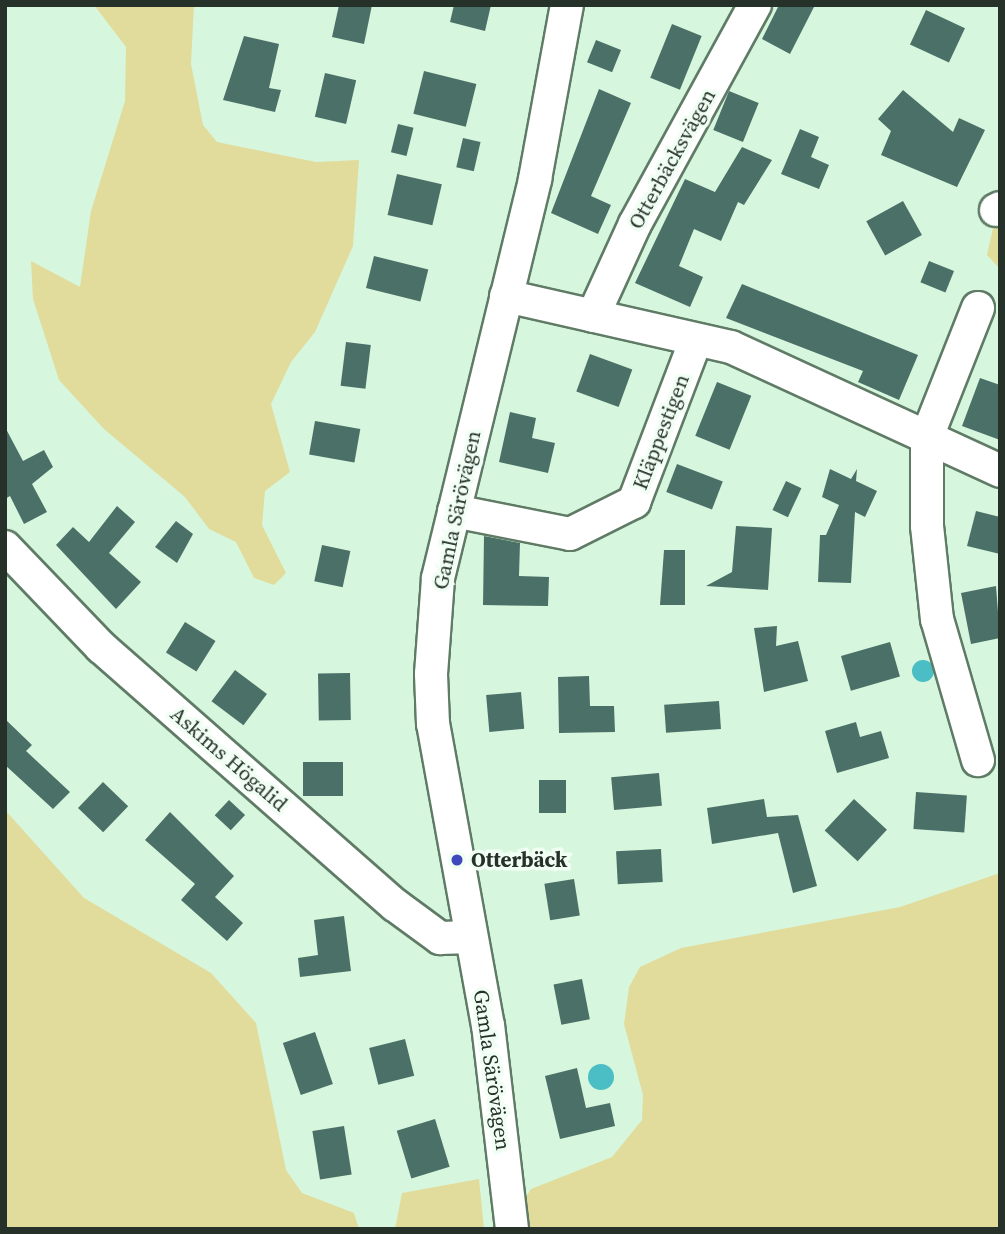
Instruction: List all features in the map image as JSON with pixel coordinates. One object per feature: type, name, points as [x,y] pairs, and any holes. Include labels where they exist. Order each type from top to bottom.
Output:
[{"type":"street","name":"Gamla Särövägen","points":[[512,1229],[432,687],[438,578],[506,296],[567,5]]},
{"type":"street","name":"Otterbäcksvägen","points":[[593,316],[635,224],[755,5]]},
{"type":"street","points":[[506,296],[676,331],[695,342],[778,364],[1000,471]]},
{"type":"street","points":[[978,308],[927,437],[931,584],[978,760]]},
{"type":"street","name":"Kläppestigen","points":[[454,511],[570,534],[634,502],[695,342]]},
{"type":"street","name":"Askims Högalid","points":[[5,547],[101,647],[395,905],[440,938],[471,937]]},
{"type":"shaded area","points":[[94,5],[194,5],[191,64],[203,125],[217,142],[316,162],[359,160],[353,246],[315,332],[291,362],[271,404],[290,472],[265,491],[262,525],[286,573],[274,585],[254,578],[236,542],[209,529],[185,497],[104,429],[59,380],[33,299],[31,261],[80,287],[91,211],[125,101],[126,47]]},
{"type":"shaded area","points":[[1000,225],[1000,269],[987,255],[993,228]]},
{"type":"shaded area","points":[[5,810],[84,898],[211,973],[256,1023],[286,1170],[302,1193],[354,1213],[359,1229],[5,1229]]},
{"type":"shaded area","points":[[1000,873],[1000,1229],[525,1229],[522,1203],[531,1189],[612,1157],[642,1120],[643,1095],[624,1024],[629,987],[640,967],[681,948],[900,907]]},
{"type":"shaded area","points":[[479,1179],[484,1229],[395,1229],[402,1193]]},
{"type":"water","points":[[923,660],[931,663],[934,671],[931,679],[923,682],[915,679],[912,671],[915,663]]},
{"type":"water","points":[[601,1064],[610,1068],[614,1077],[610,1086],[601,1090],[592,1086],[588,1077],[592,1068]]},
{"type":"building","points":[[339,5],[372,5],[364,44],[332,37]]},
{"type":"building","points":[[454,5],[491,5],[485,31],[450,22]]},
{"type":"building","points":[[779,5],[815,5],[790,54],[762,39]]},
{"type":"building","points":[[926,10],[965,28],[949,63],[910,44]]},
{"type":"building","points":[[672,24],[702,36],[680,90],[650,78]]},
{"type":"building","points":[[244,36],[279,44],[269,88],[281,90],[275,112],[223,100]]},
{"type":"building","points":[[596,40],[621,50],[612,72],[587,62]]},
{"type":"building","points":[[424,71],[476,84],[466,127],[413,114]]},
{"type":"building","points":[[325,73],[356,80],[346,124],[315,117]]},
{"type":"building","points":[[599,89],[631,103],[591,196],[611,205],[598,234],[551,213]]},
{"type":"building","points":[[903,90],[953,132],[959,118],[985,130],[957,187],[881,155],[891,131],[878,119]]},
{"type":"building","points":[[729,91],[759,103],[743,142],[713,130]]},
{"type":"building","points":[[398,124],[414,128],[407,156],[391,152]]},
{"type":"building","points":[[800,129],[819,137],[811,157],[829,165],[819,189],[781,174]]},
{"type":"building","points":[[463,138],[481,142],[474,171],[456,167]]},
{"type":"building","points":[[742,147],[772,160],[744,205],[738,202],[721,241],[694,229],[679,266],[703,277],[690,307],[635,283],[685,179],[715,192]]},
{"type":"building","points":[[397,174],[442,184],[432,225],[388,215]]},
{"type":"building","points":[[903,201],[922,235],[885,255],[866,221]]},
{"type":"building","points":[[374,256],[428,270],[420,302],[366,288]]},
{"type":"building","points":[[929,261],[954,271],[945,292],[920,282]]},
{"type":"building","points":[[742,284],[918,355],[899,400],[858,382],[863,371],[726,318]]},
{"type":"building","points":[[346,342],[371,345],[365,389],[341,386]]},
{"type":"building","points":[[590,354],[632,369],[619,407],[576,392]]},
{"type":"building","points":[[980,378],[1000,385],[1000,440],[962,426]]},
{"type":"building","points":[[717,382],[751,396],[730,450],[695,436]]},
{"type":"building","points":[[510,412],[536,418],[532,438],[555,443],[548,473],[499,462]]},
{"type":"building","points":[[315,421],[360,429],[354,462],[309,454]]},
{"type":"building","points":[[5,427],[23,461],[44,450],[53,467],[32,484],[47,512],[24,524],[10,496],[5,499]]},
{"type":"building","points":[[677,464],[723,482],[712,510],[666,492]]},
{"type":"building","points":[[830,469],[851,479],[857,469],[856,481],[877,491],[865,517],[855,512],[851,583],[818,582],[820,535],[826,535],[839,505],[822,497]]},
{"type":"building","points":[[786,481],[801,488],[788,517],[772,510]]},
{"type":"building","points":[[117,506],[135,522],[109,553],[141,582],[116,609],[56,545],[73,527],[89,542]]},
{"type":"building","points":[[976,511],[1000,517],[1000,554],[967,546]]},
{"type":"building","points":[[176,521],[193,534],[177,563],[155,547]]},
{"type":"building","points":[[736,526],[772,528],[768,590],[706,586],[732,572]]},
{"type":"building","points":[[484,536],[520,543],[519,576],[549,577],[548,606],[483,605]]},
{"type":"building","points":[[322,545],[350,551],[343,587],[314,581]]},
{"type":"building","points":[[664,550],[685,550],[685,605],[660,605]]},
{"type":"building","points":[[996,586],[1000,638],[971,644],[961,593]]},
{"type":"building","points":[[185,622],[216,641],[196,672],[166,653]]},
{"type":"building","points":[[777,626],[776,646],[798,641],[808,681],[764,692],[754,628]]},
{"type":"building","points":[[890,642],[900,677],[851,691],[841,656]]},
{"type":"building","points":[[235,670],[267,694],[243,725],[212,701]]},
{"type":"building","points":[[350,673],[351,720],[319,721],[318,674]]},
{"type":"building","points":[[589,676],[590,706],[614,706],[615,732],[559,733],[558,677]]},
{"type":"building","points":[[521,692],[524,729],[489,732],[486,695]]},
{"type":"building","points":[[719,701],[721,729],[666,733],[664,705]]},
{"type":"building","points":[[5,719],[32,745],[26,751],[70,792],[53,809],[5,765]]},
{"type":"building","points":[[856,722],[860,737],[881,731],[889,758],[837,773],[825,731]]},
{"type":"building","points":[[303,762],[343,762],[343,796],[303,796]]},
{"type":"building","points":[[659,773],[662,806],[614,810],[611,777]]},
{"type":"building","points":[[539,780],[566,780],[566,813],[539,813]]},
{"type":"building","points":[[103,782],[128,806],[103,832],[78,808]]},
{"type":"building","points":[[916,792],[967,796],[964,832],[913,829]]},
{"type":"building","points":[[764,799],[767,817],[798,815],[817,886],[793,893],[778,833],[712,844],[707,808]]},
{"type":"building","points":[[854,799],[887,830],[858,861],[825,830]]},
{"type":"building","points":[[229,800],[245,815],[231,830],[215,815]]},
{"type":"building","points":[[170,812],[234,876],[215,897],[243,923],[227,941],[181,900],[195,884],[145,840]]},
{"type":"building","points":[[661,849],[663,882],[618,884],[616,851]]},
{"type":"building","points":[[574,879],[580,916],[550,920],[544,884]]},
{"type":"building","points":[[344,916],[351,971],[300,977],[298,958],[318,955],[314,920]]},
{"type":"building","points":[[582,979],[590,1019],[561,1025],[554,985]]},
{"type":"building","points":[[315,1032],[333,1084],[301,1095],[283,1043]]},
{"type":"building","points":[[405,1039],[414,1076],[378,1085],[369,1048]]},
{"type":"building","points":[[577,1068],[586,1108],[610,1103],[615,1126],[560,1139],[545,1076]]},
{"type":"building","points":[[435,1119],[450,1167],[411,1179],[397,1131]]},
{"type":"building","points":[[344,1126],[352,1174],[320,1179],[312,1131]]},
{"type":"place","name":"Otterbäck","points":[[457,860]]}]
